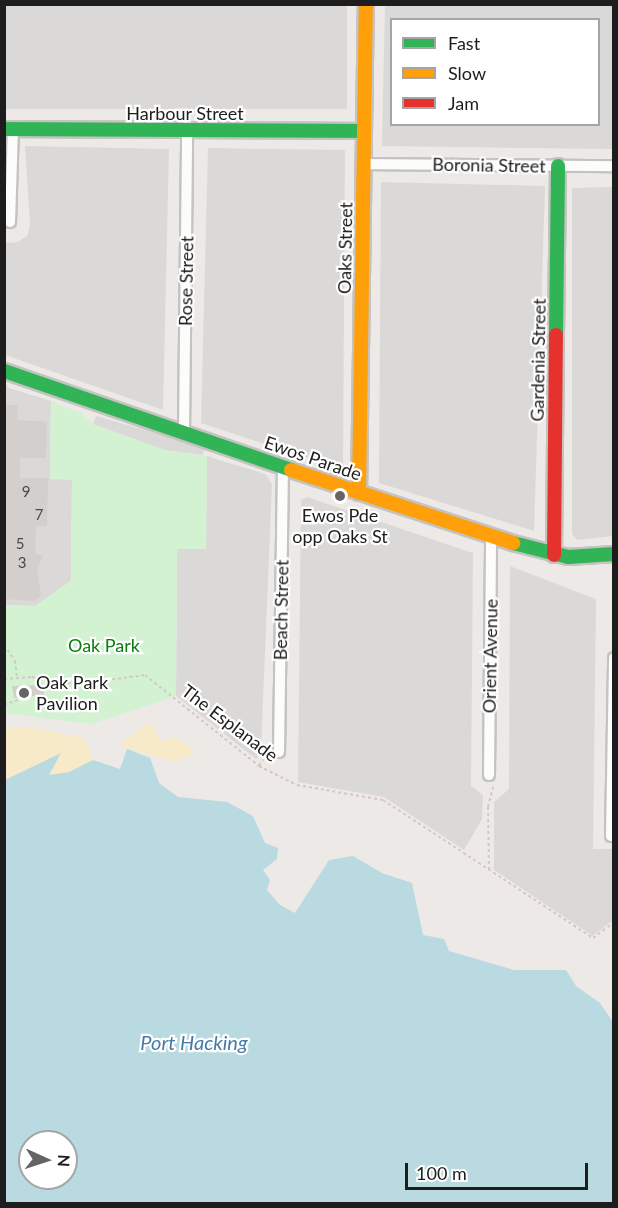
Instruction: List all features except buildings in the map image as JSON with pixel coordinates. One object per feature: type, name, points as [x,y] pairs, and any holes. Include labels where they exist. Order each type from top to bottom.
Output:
[{"type":"street","name":"Oaks Street","points":[[359,493],[366,4]]},
{"type":"street","name":"Harbour Street","points":[[9,129],[364,131]]},
{"type":"street","points":[[9,129],[10,222]]},
{"type":"street","name":"Rose Street","points":[[184,432],[187,131]]},
{"type":"street","name":"Boronia Street","points":[[364,164],[614,166]]},
{"type":"street","name":"Gardenia Street","points":[[554,555],[558,166]]},
{"type":"street","name":"Ewos Parade","points":[[4,371],[491,538],[554,555],[585,558],[614,554]]},
{"type":"street","name":"Beach Street","points":[[279,752],[283,467]]},
{"type":"street","name":"Orient Avenue","points":[[489,775],[491,538]]},
{"type":"street","points":[[611,836],[614,658]]},
{"type":"path","points":[[4,645],[17,677]]},
{"type":"path","name":"The Esplanade","points":[[4,679],[17,677],[76,684],[145,675],[259,766],[297,784],[383,800],[593,938],[614,922]]},
{"type":"path","points":[[4,705],[26,697]]},
{"type":"path","points":[[489,775],[493,789],[488,807],[489,870]]},
{"type":"shaded area","points":[[5,4],[347,4],[347,109],[5,109]]},
{"type":"shaded area","points":[[385,5],[613,5],[613,149],[382,146]]},
{"type":"shaded area","points":[[25,146],[169,149],[163,410],[5,355],[5,243],[18,242],[28,235],[30,223]]},
{"type":"shaded area","points":[[208,148],[345,150],[343,470],[201,423]]},
{"type":"shaded area","points":[[381,182],[545,186],[534,531],[379,483]]},
{"type":"shaded area","points":[[613,187],[613,536],[577,540],[572,534],[572,188]]},
{"type":"shaded area","points":[[4,380],[9,388],[51,401],[50,479],[72,479],[71,581],[35,606],[5,605]]},
{"type":"shaded area","points":[[96,416],[204,447],[203,455],[165,450],[93,424]]},
{"type":"shaded area","points":[[207,456],[265,474],[272,484],[261,750],[256,759],[176,696],[177,549],[206,549]]},
{"type":"shaded area","points":[[307,497],[473,553],[471,786],[483,795],[482,819],[464,850],[384,797],[298,782],[301,500]]},
{"type":"shaded area","points":[[510,566],[596,599],[593,849],[613,849],[614,919],[593,936],[494,870],[494,802],[509,789]]},
{"type":"sand","points":[[145,724],[152,725],[162,741],[176,737],[196,752],[176,762],[119,746]]},
{"type":"sand","points":[[5,728],[33,728],[84,738],[97,767],[18,786],[5,783]]},
{"type":"green space","name":"Oak Park","points":[[51,401],[81,413],[93,424],[165,450],[207,456],[206,549],[177,549],[176,696],[91,724],[5,713],[5,605],[35,606],[71,581],[72,480],[50,479]]},
{"type":"water","name":"Port Hacking","points":[[127,749],[150,758],[159,783],[178,797],[227,802],[253,816],[265,843],[278,848],[277,859],[263,870],[270,880],[267,890],[280,905],[295,913],[329,860],[353,856],[382,873],[412,883],[423,935],[444,939],[449,951],[514,970],[566,970],[576,986],[600,1003],[613,1022],[613,1203],[5,1203],[5,780],[61,753],[49,775],[69,772],[93,760],[120,769]]},
{"type":"traffic: fast","points":[[4,129],[364,131]]},
{"type":"traffic: fast","points":[[556,335],[558,166]]},
{"type":"traffic: fast","points":[[4,371],[291,470]]},
{"type":"traffic: fast","points":[[513,543],[568,557],[614,554]]},
{"type":"traffic: slow","points":[[359,493],[366,4]]},
{"type":"traffic: slow","points":[[291,470],[513,543]]},
{"type":"traffic: jam","points":[[554,555],[556,335]]},
{"type":"place","name":"Ewos Pde opp Oaks St","points":[[340,496]]},
{"type":"place","name":"Oak Park Pavilion","points":[[24,693]]}]
